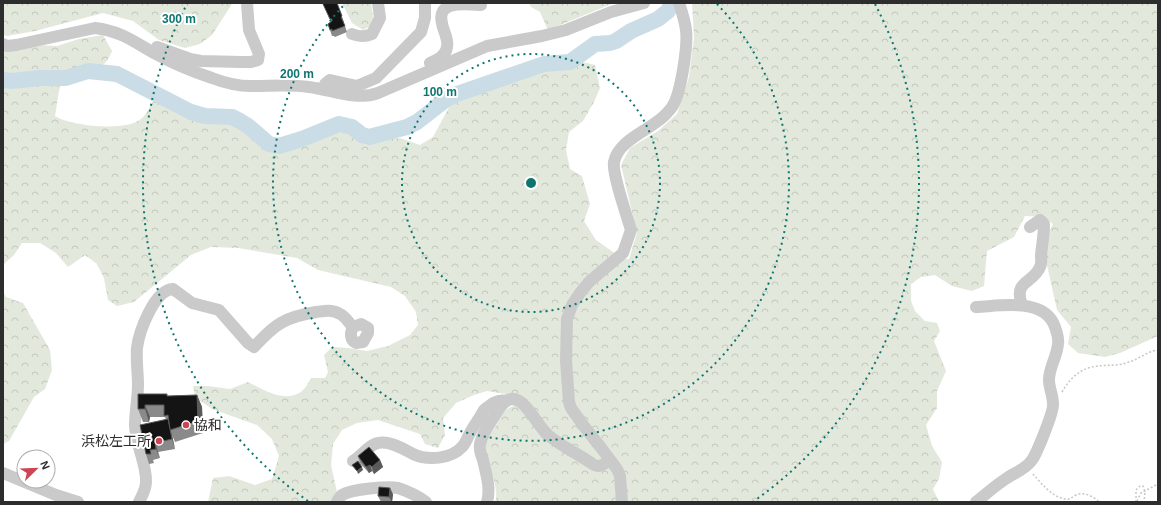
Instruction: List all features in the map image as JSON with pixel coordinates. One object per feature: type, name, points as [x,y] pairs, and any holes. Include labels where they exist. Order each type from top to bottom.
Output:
[{"type":"street","points":[[150,51],[152,45],[190,59],[201,61],[251,62],[258,60],[259,54],[248,30],[247,3]]},
{"type":"street","points":[[352,34],[366,37],[372,34],[380,18],[378,3]]},
{"type":"street","points":[[324,90],[325,84],[330,80],[357,86],[376,78],[421,32],[425,18],[425,3]]},
{"type":"street","points":[[419,76],[422,67],[443,56],[448,47],[441,16],[443,10],[448,6],[458,3],[481,5]]},
{"type":"street","points":[[3,44],[7,46],[16,46],[95,28],[115,31],[150,51],[191,70],[231,84],[251,86],[293,85],[351,96],[365,97],[419,76],[486,46],[566,30],[611,12],[644,3]]},
{"type":"street","points":[[622,502],[620,476],[617,470],[602,448],[583,425],[569,402],[566,360],[567,319],[572,305],[589,282],[623,253],[630,234],[631,230],[616,178],[614,163],[619,151],[627,142],[664,117],[673,106],[680,82],[687,41],[680,3]]},
{"type":"street","points":[[1022,305],[1019,294],[1020,289],[1038,271],[1042,263],[1044,224],[1040,220],[1030,227]]},
{"type":"street","points":[[139,502],[144,493],[146,482],[135,426],[138,384],[137,348],[144,322],[158,298],[164,292],[169,289],[173,289],[192,303],[219,310],[248,343],[254,347],[279,324],[290,317],[298,315],[326,310],[334,311],[341,314],[353,327]]},
{"type":"street","points":[[976,307],[1022,305],[1037,308],[1044,311],[1053,321],[1058,335],[1056,356],[1051,367],[1049,378],[1053,404],[1051,414],[1033,459],[1027,466],[1007,478],[976,502]]},
{"type":"street","points":[[353,460],[357,459],[370,446],[383,442],[427,458],[445,456],[458,451],[464,446],[484,410],[489,406],[501,400],[516,400],[525,404],[539,426],[548,434],[597,467],[610,460]]},
{"type":"street","points":[[487,502],[489,491],[480,446],[486,430],[502,404],[506,401]]},
{"type":"street","points":[[3,473],[56,495],[78,502]]},
{"type":"street","points":[[337,502],[340,497],[346,493],[364,489],[386,487],[398,488],[419,497],[426,502]]},
{"type":"path","points":[[1053,404],[1070,380],[1080,372],[1092,367],[1117,366],[1158,350]]},
{"type":"path","points":[[1027,466],[1042,484],[1061,498],[1068,500],[1078,494],[1084,494],[1089,495],[1099,502]]},
{"type":"path","points":[[1137,502],[1138,496],[1145,490],[1158,484]]},
{"type":"path","points":[[1137,502],[1136,493],[1138,488],[1143,486],[1145,490],[1144,502]]},
{"type":"green space","points":[[3,3],[232,4],[212,35],[200,44],[185,48],[159,40],[133,21],[103,13],[35,31],[7,36],[3,35]]},
{"type":"green space","points":[[342,3],[371,3],[374,24],[363,30],[352,23]]},
{"type":"green space","points":[[529,3],[614,3],[548,30],[540,12],[531,7]]},
{"type":"green space","points":[[692,3],[1158,3],[1158,336],[1120,353],[1105,357],[1078,353],[1068,344],[1071,327],[1057,310],[1044,252],[1048,233],[1053,224],[1044,217],[1025,216],[1014,237],[987,251],[984,286],[972,291],[952,286],[935,275],[921,277],[911,284],[911,301],[915,311],[925,321],[937,323],[940,331],[934,341],[946,371],[937,391],[937,408],[926,425],[932,446],[942,462],[939,479],[933,489],[939,502],[495,502],[496,488],[487,457],[486,443],[503,413],[513,406],[505,394],[487,391],[456,403],[443,418],[445,435],[438,448],[425,444],[420,434],[378,420],[357,423],[342,430],[333,444],[331,465],[337,492],[345,502],[208,502],[213,478],[229,476],[255,485],[272,479],[279,456],[272,439],[257,425],[212,409],[195,397],[193,386],[208,386],[230,389],[248,382],[280,396],[299,393],[304,389],[311,378],[325,378],[328,372],[324,355],[332,347],[367,351],[388,346],[410,335],[418,325],[416,312],[405,296],[391,287],[318,270],[297,258],[238,248],[211,247],[191,255],[134,302],[117,306],[108,300],[104,278],[97,264],[85,255],[68,267],[56,253],[40,243],[22,243],[14,255],[3,265],[3,50],[35,45],[57,46],[79,39],[103,35],[112,51],[109,58],[101,66],[68,74],[61,84],[55,116],[73,123],[85,125],[123,125],[133,123],[141,119],[155,99],[187,118],[206,123],[233,124],[248,133],[266,148],[280,149],[312,143],[331,133],[346,132],[366,145],[380,140],[400,138],[420,145],[433,137],[454,98],[488,90],[552,69],[572,67],[583,62],[595,65],[600,88],[583,121],[569,132],[566,150],[570,169],[582,176],[590,204],[584,221],[596,240],[623,259],[629,259],[637,233],[621,165],[630,148],[658,131],[677,114],[689,77],[694,38]]},
{"type":"green space","points":[[3,291],[6,297],[23,303],[50,350],[52,370],[45,389],[34,397],[9,441],[3,444]]},
{"type":"building","points":[[337,3],[345,26],[332,31],[332,29],[330,30],[328,24],[332,21],[332,19],[330,19],[323,4]]},
{"type":"building","points":[[138,394],[167,394],[167,396],[197,395],[198,421],[170,430],[168,415],[164,416],[164,405],[145,405],[145,409],[138,409]]},
{"type":"building","points":[[168,419],[172,439],[155,443],[156,449],[150,450],[151,454],[146,454],[140,425]]},
{"type":"building","points":[[369,447],[380,460],[372,467],[370,465],[366,467],[358,456]]},
{"type":"building","points":[[358,461],[362,467],[357,471],[352,465]]},
{"type":"building","points":[[379,487],[390,488],[389,497],[378,496]]},
{"type":"waterway","points":[[3,80],[12,81],[40,78],[66,78],[88,71],[117,74],[191,112],[205,116],[232,117],[248,126],[269,144],[279,146],[302,139],[339,124],[352,127],[362,135],[369,137],[407,127],[417,122],[454,95],[544,64],[570,62],[595,44],[616,41],[631,31],[658,19],[668,11],[672,3]]},
{"type":"place","name":"協和","points":[[186,425]]},
{"type":"place","name":"浜松左工所","points":[[159,441]]}]
